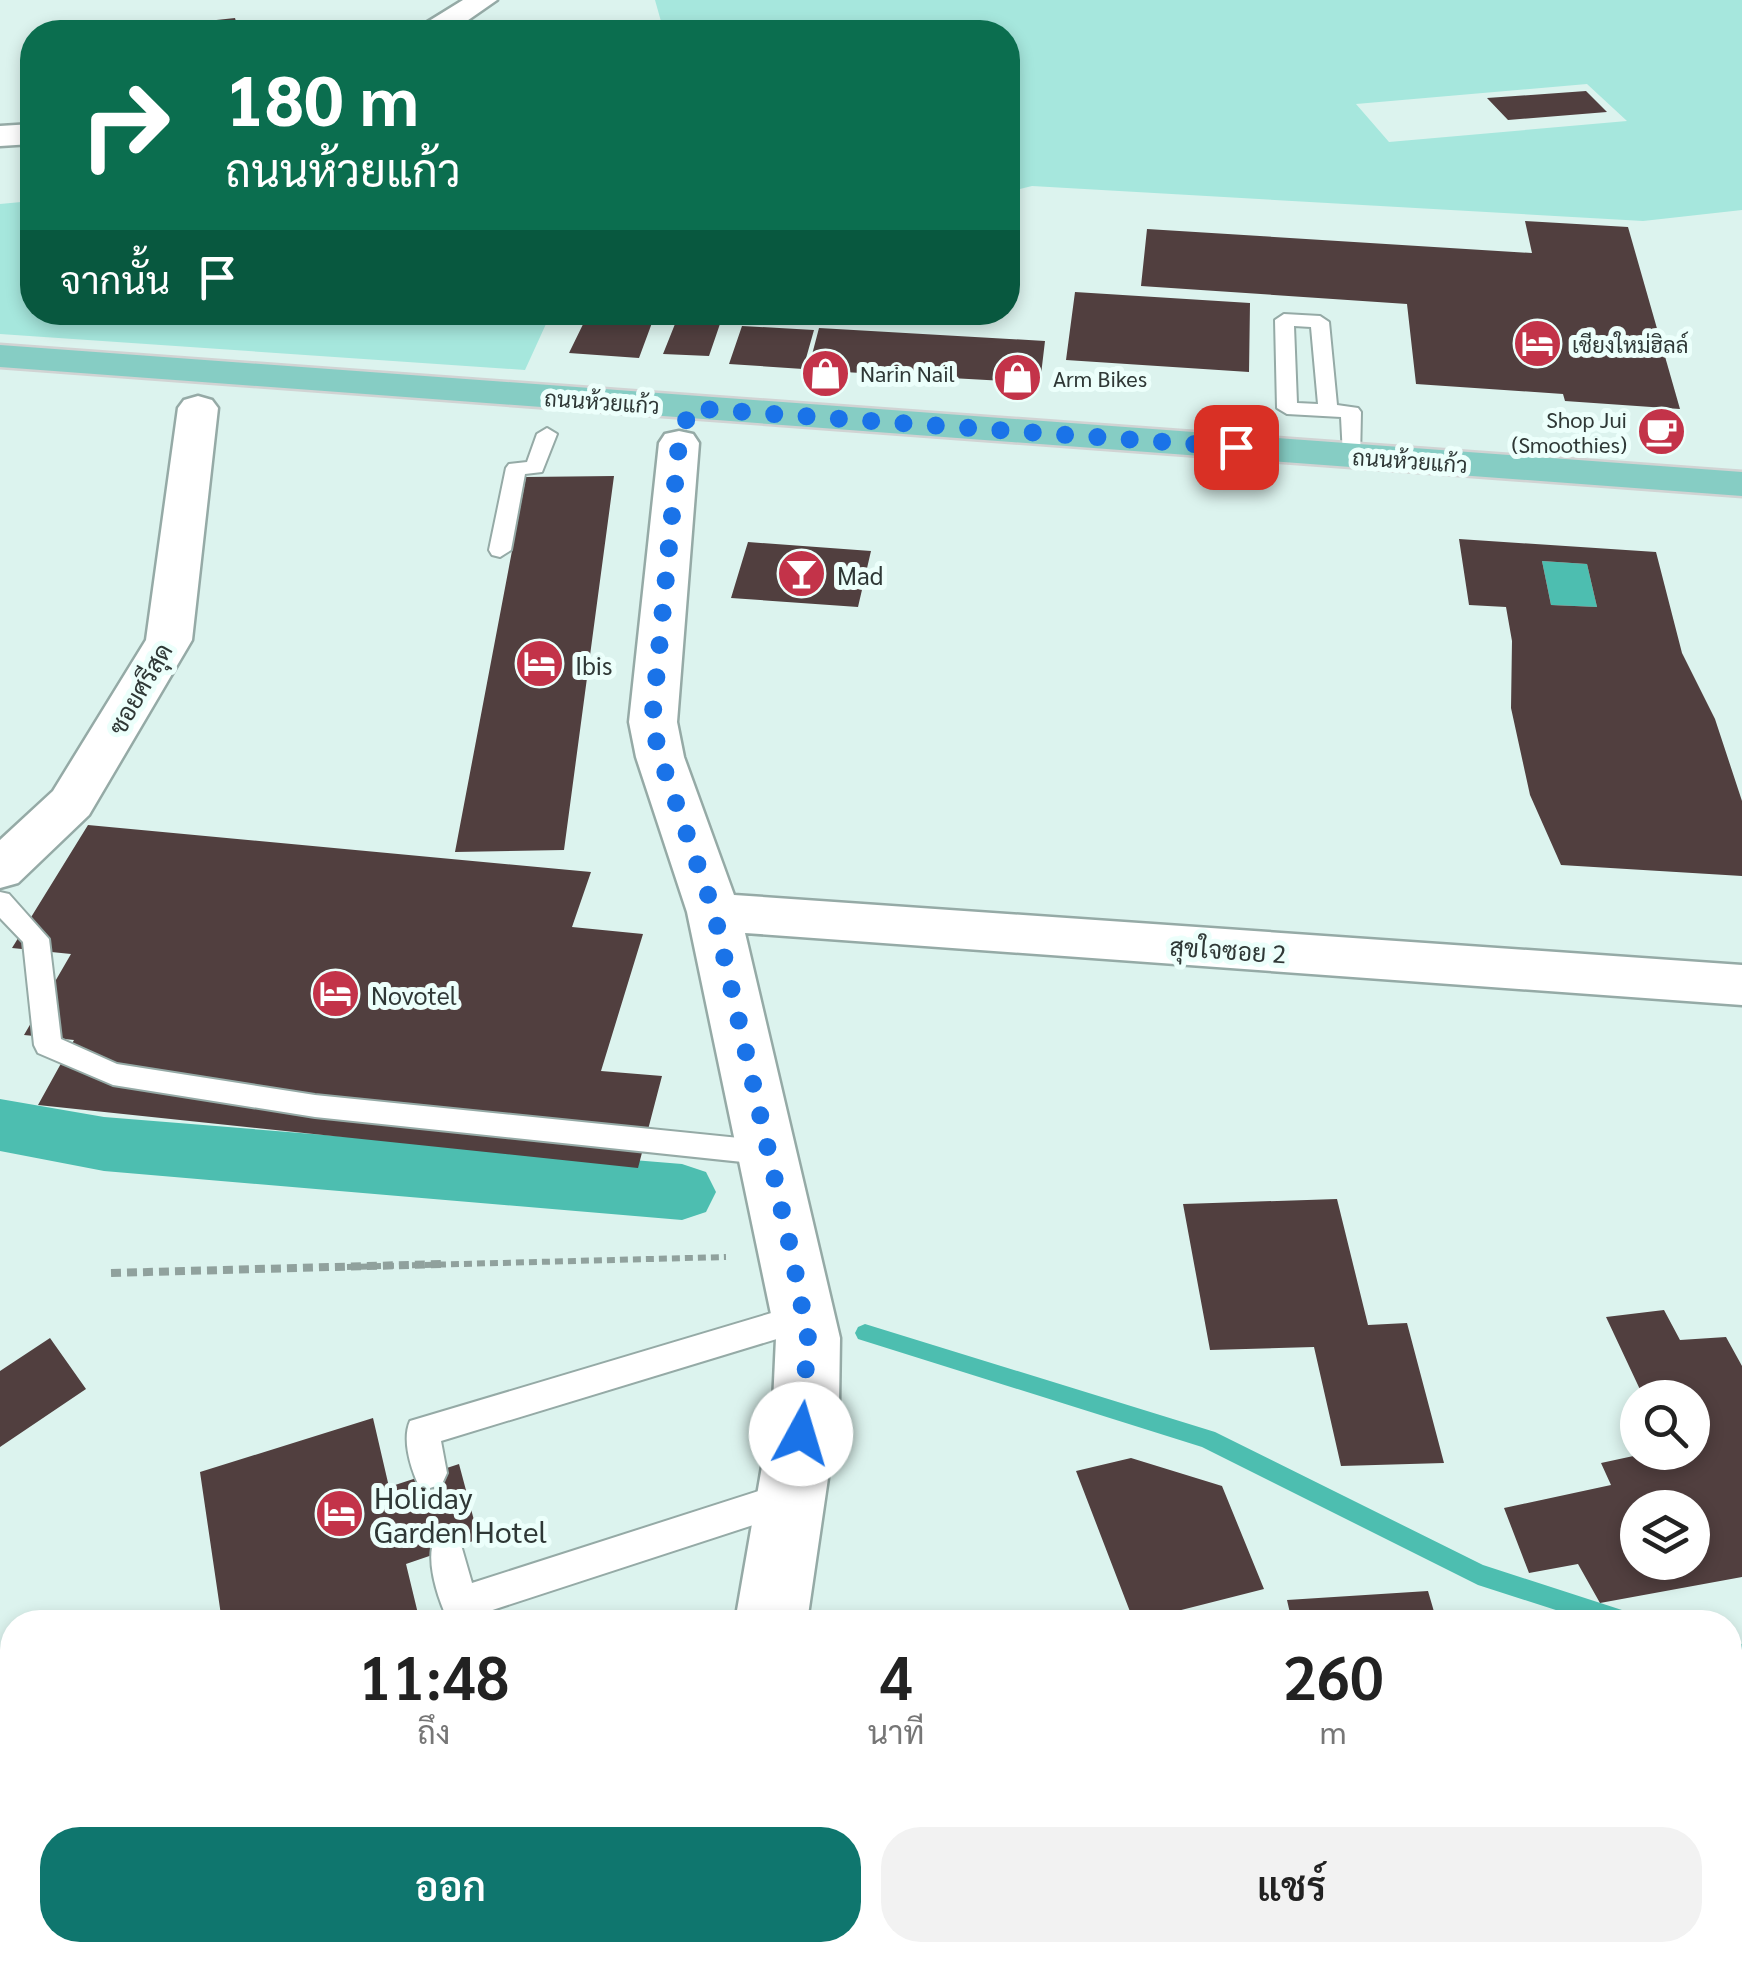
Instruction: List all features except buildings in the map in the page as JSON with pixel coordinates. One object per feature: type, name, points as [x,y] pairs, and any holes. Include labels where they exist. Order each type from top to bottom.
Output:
[{"type":"main road","name":"ถนนห้วยแก้ว","points":[[0,356],[684,425],[1742,519]]},
{"type":"main road","name":"ถนนห้วยแก้ว","points":[[0,393],[198,408],[499,441],[684,425],[1353,456],[1742,484]]},
{"type":"street","points":[[450,20],[482,0]]},
{"type":"street","name":"ซอยศรีสุด","points":[[0,870],[71,803],[170,640],[198,408]]},
{"type":"street","points":[[684,425],[652,722],[660,757],[714,912],[805,1317],[806,1403],[773,1610]]},
{"type":"street","name":"สุขใจซอย 2","points":[[714,912],[1742,985]]},
{"type":"lane","points":[[1328,411],[1320,322],[1284,320],[1287,408],[1328,411],[1351,412],[1353,456]]},
{"type":"lane","points":[[499,441],[516,468],[500,550]]},
{"type":"lane","points":[[0,900],[36,939],[48,1045],[113,1074],[315,1106],[770,1154]]},
{"type":"lane","points":[[430,1473],[422,1432],[805,1317]]},
{"type":"lane","points":[[447,1550],[459,1604],[791,1497]]},
{"type":"path","points":[[111,1273],[792,1255]]},
{"type":"shaded area","points":[[655,0],[1742,0],[1742,210],[1643,221],[1032,186],[1020,189],[1020,20],[661,20]],"holes":[[[1587,84],[1627,121],[1389,142],[1356,104]]]},
{"type":"shaded area","points":[[20,202],[20,325],[546,325],[525,370],[0,334],[0,204]]},
{"type":"shaded area","points":[[1542,561],[1587,564],[1597,607],[1551,605]]},
{"type":"waterway","points":[[0,1125],[104,1144],[682,1192]]},
{"type":"waterway","points":[[865,1333],[1207,1439],[1478,1574],[1588,1610]]},
{"type":"place","name":"เชียงใหม่ฮิลล์","points":[[1537,344]]},
{"type":"place","name":"Narin Nail","points":[[825,373]]},
{"type":"place","name":"Arm Bikes","points":[[1018,378]]},
{"type":"place","name":"Shop Jui (Smoothies)","points":[[1662,432]]},
{"type":"place","name":"Mad","points":[[802,574]]},
{"type":"place","name":"Ibis","points":[[540,664]]},
{"type":"place","name":"Novotel","points":[[336,994]]},
{"type":"place","name":"Holiday Garden Hotel","points":[[339,1513]]},
{"type":"route","points":[[801,1434],[806,1403],[805,1317],[714,912],[660,757],[652,722],[679,443],[690,408],[1236,447]]}]
